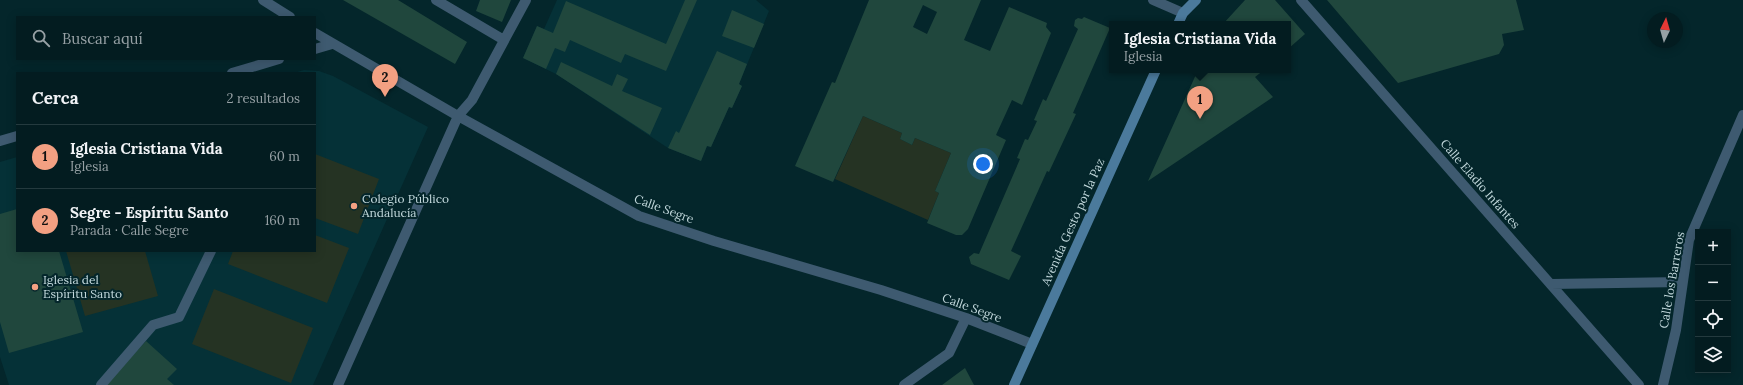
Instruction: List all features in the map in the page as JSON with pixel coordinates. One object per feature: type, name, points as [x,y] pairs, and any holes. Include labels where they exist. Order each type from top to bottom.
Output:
[{"type":"main road","points":[[1179,21],[1183,13],[1196,0]]},
{"type":"main road","name":"Avenida Gesto por la Paz","points":[[1014,385],[1155,73]]},
{"type":"street","points":[[263,0],[288,16]]},
{"type":"street","points":[[436,0],[504,40]]},
{"type":"street","points":[[338,385],[458,116],[472,100],[526,0]]},
{"type":"street","points":[[1152,0],[1183,13]]},
{"type":"street","name":"Calle Eladio Infantes","points":[[1301,0],[1639,385]]},
{"type":"street","name":"Calle Segre","points":[[316,34],[458,116],[639,216],[714,241],[881,290],[966,318],[1032,344]]},
{"type":"street","points":[[316,48],[332,44]]},
{"type":"street","points":[[239,72],[253,70],[277,60]]},
{"type":"street","name":"Calle los Barreros","points":[[1663,385],[1676,330],[1689,240],[1743,116]]},
{"type":"street","points":[[0,142],[16,136]]},
{"type":"street","points":[[101,385],[153,325],[179,317],[211,252]]},
{"type":"street","points":[[1551,284],[1683,282]]},
{"type":"street","points":[[904,385],[949,353],[966,318]]},
{"type":"shaded area","points":[[557,0],[756,0],[769,11],[739,84],[742,86],[732,108],[729,107],[711,147],[707,146],[701,161],[668,148],[556,74],[523,58],[537,26],[544,29]]},
{"type":"shaded area","name":"Colegio Público Andalucía","points":[[304,70],[319,71],[333,76],[428,127],[313,385],[9,385],[0,357],[0,162],[16,157],[16,252],[316,252],[316,72],[297,72]]},
{"type":"green space","points":[[863,116],[902,133],[900,139],[912,145],[915,138],[951,153],[935,191],[939,193],[928,220],[835,179]]},
{"type":"green space","points":[[316,154],[379,179],[358,234],[316,218]]},
{"type":"green space","points":[[316,235],[349,248],[327,303],[228,264],[233,252],[316,252]]},
{"type":"green space","points":[[66,252],[145,252],[158,296],[85,316]]},
{"type":"green space","points":[[214,289],[313,328],[291,383],[192,344]]},
{"type":"building","points":[[343,0],[398,0],[467,42],[455,64]]},
{"type":"building","points":[[480,0],[511,0],[502,22],[476,11]]},
{"type":"building","points":[[685,0],[697,0],[666,71],[625,54],[621,63],[570,40],[565,52],[555,48],[546,69],[523,58],[537,26],[553,33],[566,1],[666,44]]},
{"type":"building","points":[[869,0],[981,0],[964,40],[990,51],[1009,7],[1047,23],[1046,27],[1051,33],[1022,105],[1012,100],[996,135],[1006,140],[968,229],[962,235],[956,235],[927,223],[939,193],[935,191],[951,153],[915,138],[912,145],[900,139],[902,133],[863,116],[833,182],[795,166],[832,82],[835,83]],"holes":[[[923,5],[937,12],[927,34],[913,27]]]},
{"type":"building","points":[[1245,0],[1275,0],[1305,34],[1291,46],[1291,21],[1226,21]]},
{"type":"building","points":[[1327,0],[1516,0],[1524,30],[1502,34],[1504,45],[1499,54],[1398,83]]},
{"type":"building","points":[[732,10],[764,24],[754,48],[722,36]]},
{"type":"building","points":[[1084,17],[1109,28],[1109,30],[1073,113],[1076,114],[1049,172],[1047,171],[1011,251],[1021,256],[1009,280],[971,264],[969,257],[974,253],[979,254],[1020,159],[1017,158],[1025,139],[1028,140],[1037,121],[1034,120],[1043,99],[1046,101],[1078,29],[1074,26],[1075,20],[1078,18],[1082,19]]},
{"type":"building","points":[[717,51],[747,64],[739,84],[742,86],[732,108],[729,107],[711,147],[707,146],[701,161],[668,148],[676,131],[679,133]]},
{"type":"building","points":[[561,62],[612,86],[617,74],[628,79],[622,91],[662,108],[650,135],[556,74]]},
{"type":"building","points":[[1197,73],[1260,73],[1255,77],[1273,97],[1148,181]]},
{"type":"building","name":"Iglesia del Espíritu Santo","points":[[16,209],[16,252],[59,252],[83,332],[9,353],[0,322],[0,214]]},
{"type":"building","points":[[146,341],[177,369],[167,379],[174,385],[105,385]]},
{"type":"building","points":[[965,368],[974,385],[942,385]]},
{"type":"place","name":"Segre - Espíritu Santo","points":[[385,97]]},
{"type":"place","name":"Iglesia Cristiana Vida","points":[[1200,119]]},
{"type":"place","name":"Colegio Público Andalucía","points":[[354,206]]},
{"type":"place","name":"Iglesia del Espíritu Santo","points":[[35,287]]}]
